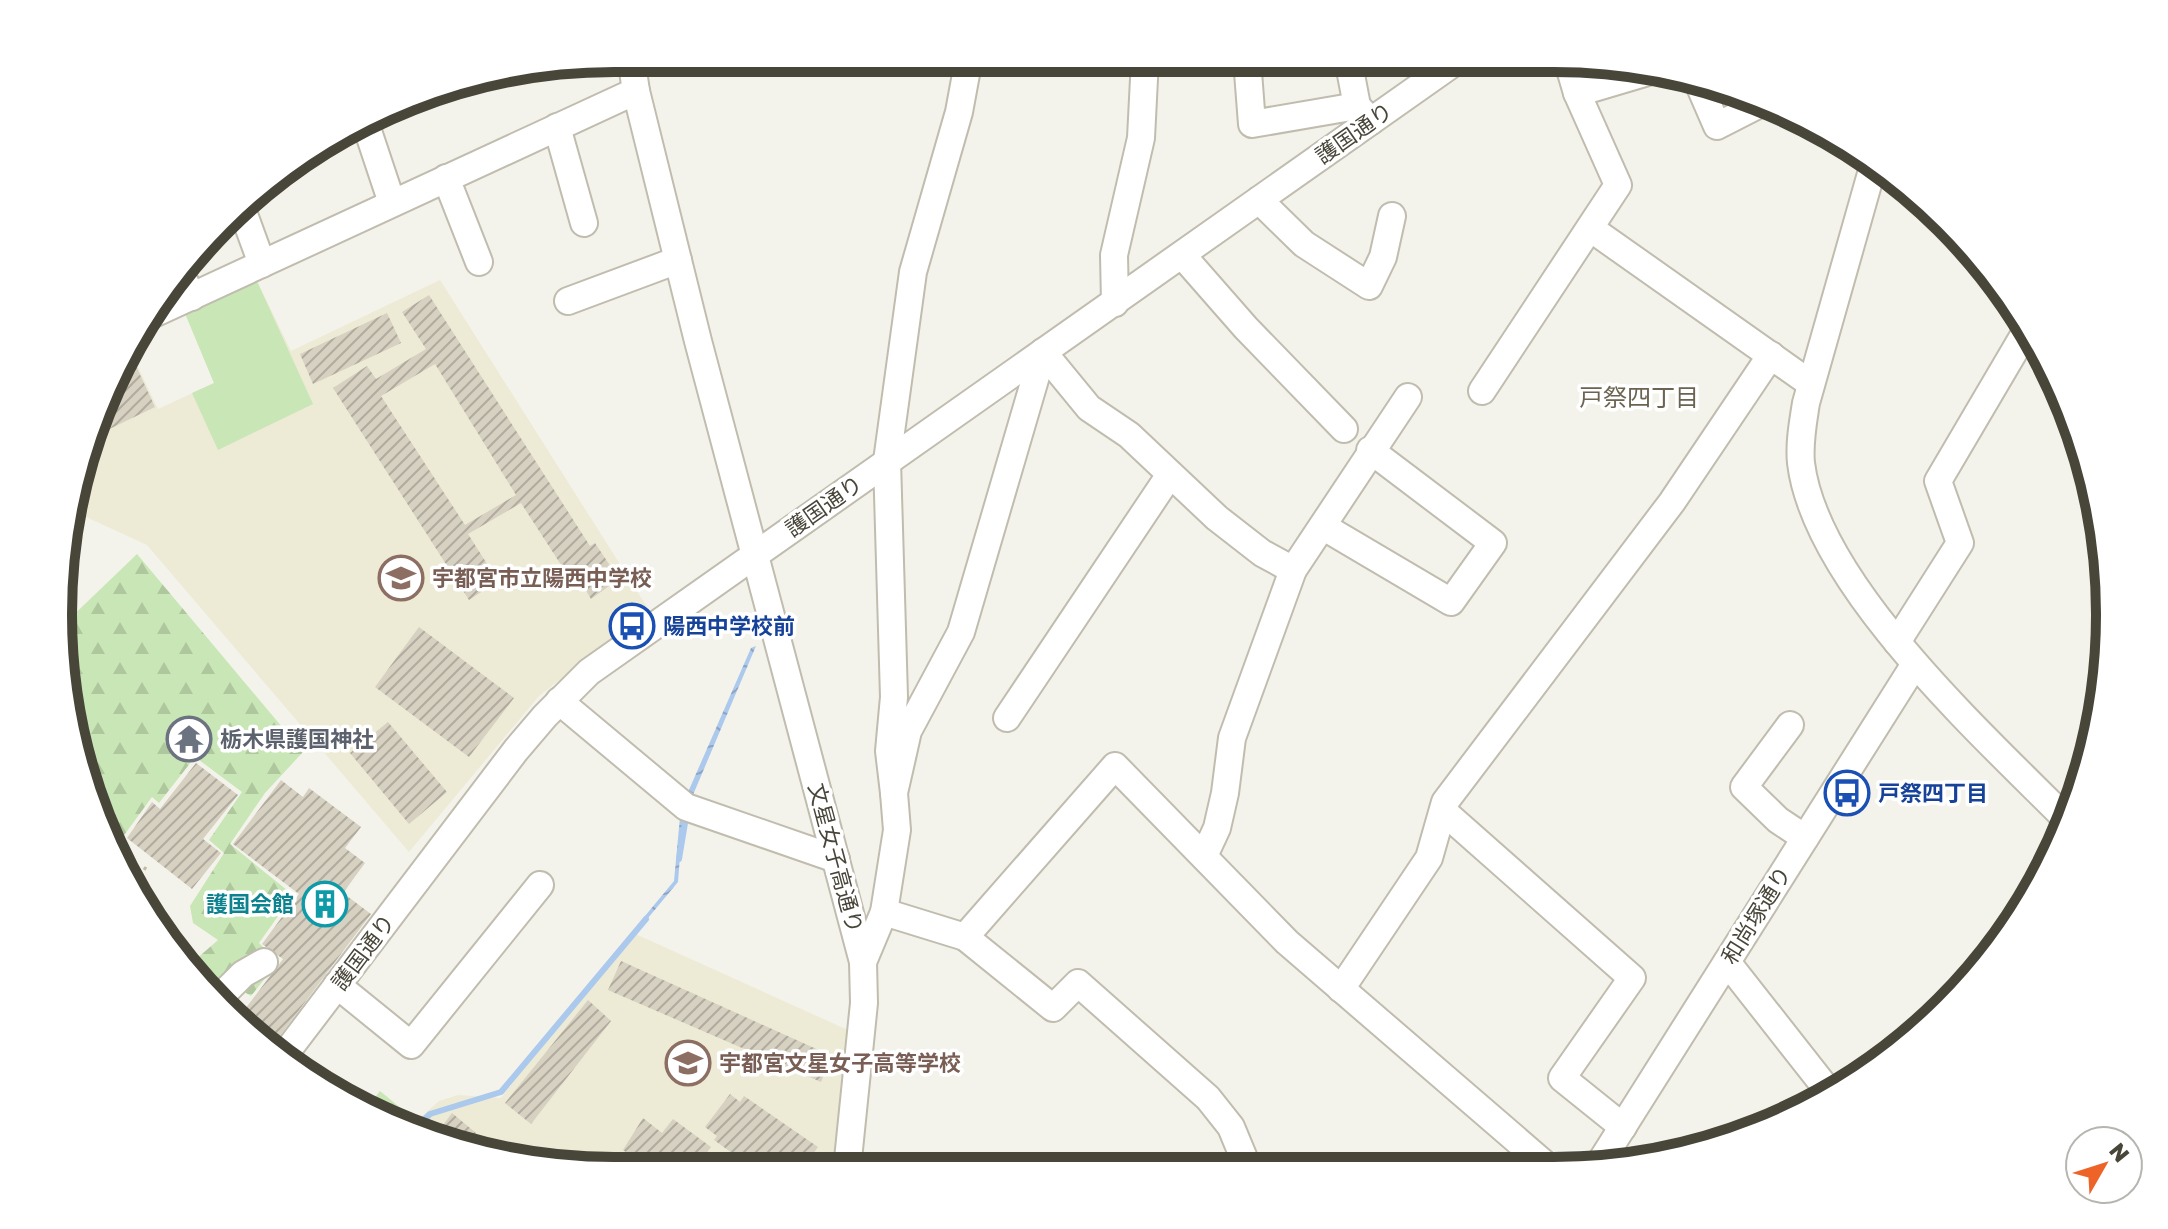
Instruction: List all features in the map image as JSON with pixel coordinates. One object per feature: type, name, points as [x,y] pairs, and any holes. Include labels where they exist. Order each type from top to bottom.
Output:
[{"type":"street","name":"文星女子高通り","points":[[633,72],[678,260],[863,962],[864,1003],[848,1157]]},
{"type":"street","points":[[863,962],[884,912],[897,830],[889,751],[894,697],[887,461],[913,272],[956,126],[966,72]]},
{"type":"street","points":[[1115,303],[1114,255],[1141,138],[1144,72]]},
{"type":"street","points":[[1248,72],[1252,124],[1364,114],[1352,72]]},
{"type":"street","name":"護国通り","points":[[289,1049],[516,750],[589,672],[1259,200],[1364,114],[1437,72]]},
{"type":"street","points":[[1482,391],[1618,185],[1571,72]]},
{"type":"street","points":[[1577,93],[1629,78]]},
{"type":"street","points":[[186,286],[262,264],[636,91]]},
{"type":"street","points":[[1703,93],[1717,126],[1750,109]]},
{"type":"street","points":[[557,127],[584,223]]},
{"type":"street","points":[[368,132],[392,203]]},
{"type":"street","points":[[1871,174],[1811,384],[1801,442],[1805,481],[1838,556],[1897,642],[2059,812]]},
{"type":"street","points":[[446,178],[479,262]]},
{"type":"street","points":[[1259,200],[1304,244],[1369,286],[1383,257],[1392,216]]},
{"type":"street","points":[[245,218],[262,264]]},
{"type":"street","points":[[1590,228],[1811,384]]},
{"type":"street","points":[[1182,255],[1246,328],[1344,429]]},
{"type":"street","points":[[568,301],[678,260]]},
{"type":"street","points":[[1897,642],[1960,543],[1938,481],[2021,340]]},
{"type":"street","points":[[894,793],[908,731],[961,632],[1043,352]]},
{"type":"street","points":[[1043,352],[1089,408],[1129,435],[1169,476],[1262,553],[1293,570]]},
{"type":"street","points":[[1341,989],[1429,858],[1445,802],[1672,502],[1771,355]]},
{"type":"street","points":[[1204,856],[1223,805],[1232,738],[1293,570],[1408,397]]},
{"type":"street","points":[[1324,527],[1451,602],[1493,543],[1370,450]]},
{"type":"street","points":[[1007,718],[1169,476]]},
{"type":"street","name":"和尚塚通り","points":[[1606,1154],[1915,664]]},
{"type":"street","points":[[559,701],[686,807],[836,859]]},
{"type":"street","points":[[1790,725],[1744,787],[1778,820],[1805,838]]},
{"type":"street","points":[[965,937],[1115,766],[1287,942],[1536,1157]]},
{"type":"street","points":[[1443,811],[1632,978],[1562,1078],[1623,1127]]},
{"type":"street","points":[[337,985],[411,1045],[540,885]]},
{"type":"street","points":[[884,912],[965,937],[1053,1008],[1078,983],[1208,1098],[1231,1127],[1243,1157]]},
{"type":"street","points":[[225,992],[238,978],[264,962]]},
{"type":"street","points":[[1727,962],[1824,1085]]},
{"type":"path","points":[[140,876],[146,867]]},
{"type":"shaded area","name":"宇都宮市立陽西中学校","points":[[256,279],[291,351],[440,280],[649,610],[539,696],[409,852],[147,545],[81,515],[101,440],[135,361],[158,409],[214,383],[184,311]]},
{"type":"shaded area","name":"宇都宮文星女子高等学校","points":[[631,932],[850,1031],[837,1157],[579,1156],[509,1147],[417,1120],[439,1101],[458,1095],[501,1098]]},
{"type":"green space","points":[[256,279],[313,404],[218,450],[192,393],[214,383],[184,311]]},
{"type":"green space","points":[[137,554],[303,752],[265,793],[230,844],[293,895],[259,943],[278,962],[251,996],[239,989],[227,993],[196,959],[218,940],[193,923],[190,906],[224,853],[209,840],[242,792],[195,757],[159,803],[152,797],[121,839],[101,789],[82,720],[72,616]]},
{"type":"green space","points":[[380,1091],[413,1118],[407,1116],[373,1100]]},
{"type":"water","points":[[756,646],[690,802],[685,799],[751,648]]},
{"type":"water","points":[[680,817],[683,817],[678,882],[643,924],[640,922],[674,881]]},
{"type":"building","points":[[429,295],[590,546],[595,543],[619,579],[591,599],[572,567],[565,571],[521,503],[468,534],[498,581],[469,600],[333,388],[367,366],[376,379],[426,349],[402,312]],"holes":[[[435,364],[516,495],[465,525],[381,396]]]},
{"type":"building","points":[[387,313],[401,343],[313,384],[300,354]]},
{"type":"building","points":[[135,363],[155,407],[104,432]]},
{"type":"building","points":[[419,627],[514,698],[469,757],[375,687]]},
{"type":"building","points":[[388,722],[447,792],[409,824],[350,753]]},
{"type":"building","name":"栃木県護国神社","points":[[196,763],[238,795],[203,839],[221,853],[192,889],[127,838],[152,802],[160,809]]},
{"type":"building","name":"護国会館","points":[[281,780],[303,797],[309,788],[361,827],[345,848],[365,863],[343,893],[371,914],[277,1039],[244,1010],[283,959],[262,944],[299,894],[233,844]]},
{"type":"building","points":[[621,961],[832,1056],[821,1082],[608,990]]},
{"type":"building","points":[[588,1000],[611,1021],[531,1124],[505,1103]]},
{"type":"building","points":[[730,1094],[740,1102],[744,1096],[818,1147],[811,1157],[737,1157],[714,1140],[717,1136],[705,1127]]},
{"type":"building","points":[[452,1113],[476,1133],[473,1137],[478,1140],[474,1139],[441,1128]]},
{"type":"building","points":[[643,1118],[662,1133],[673,1119],[711,1147],[703,1157],[633,1157],[623,1150]]},
{"type":"waterway","points":[[679,859],[685,823]]},
{"type":"waterway","points":[[422,1121],[430,1114],[501,1092],[646,919]]},
{"type":"place","name":"宇都宮市立陽西中学校","points":[[401,578]]},
{"type":"place","name":"陽西中学校前","points":[[632,626]]},
{"type":"place","name":"栃木県護国神社","points":[[189,739]]},
{"type":"place","name":"戸祭四丁目","points":[[1847,793]]},
{"type":"place","name":"護国会館","points":[[325,904]]},
{"type":"place","name":"宇都宮文星女子高等学校","points":[[688,1063]]},
{"type":"district","name":"戸祭四丁目","points":[[1639,398]]}]
